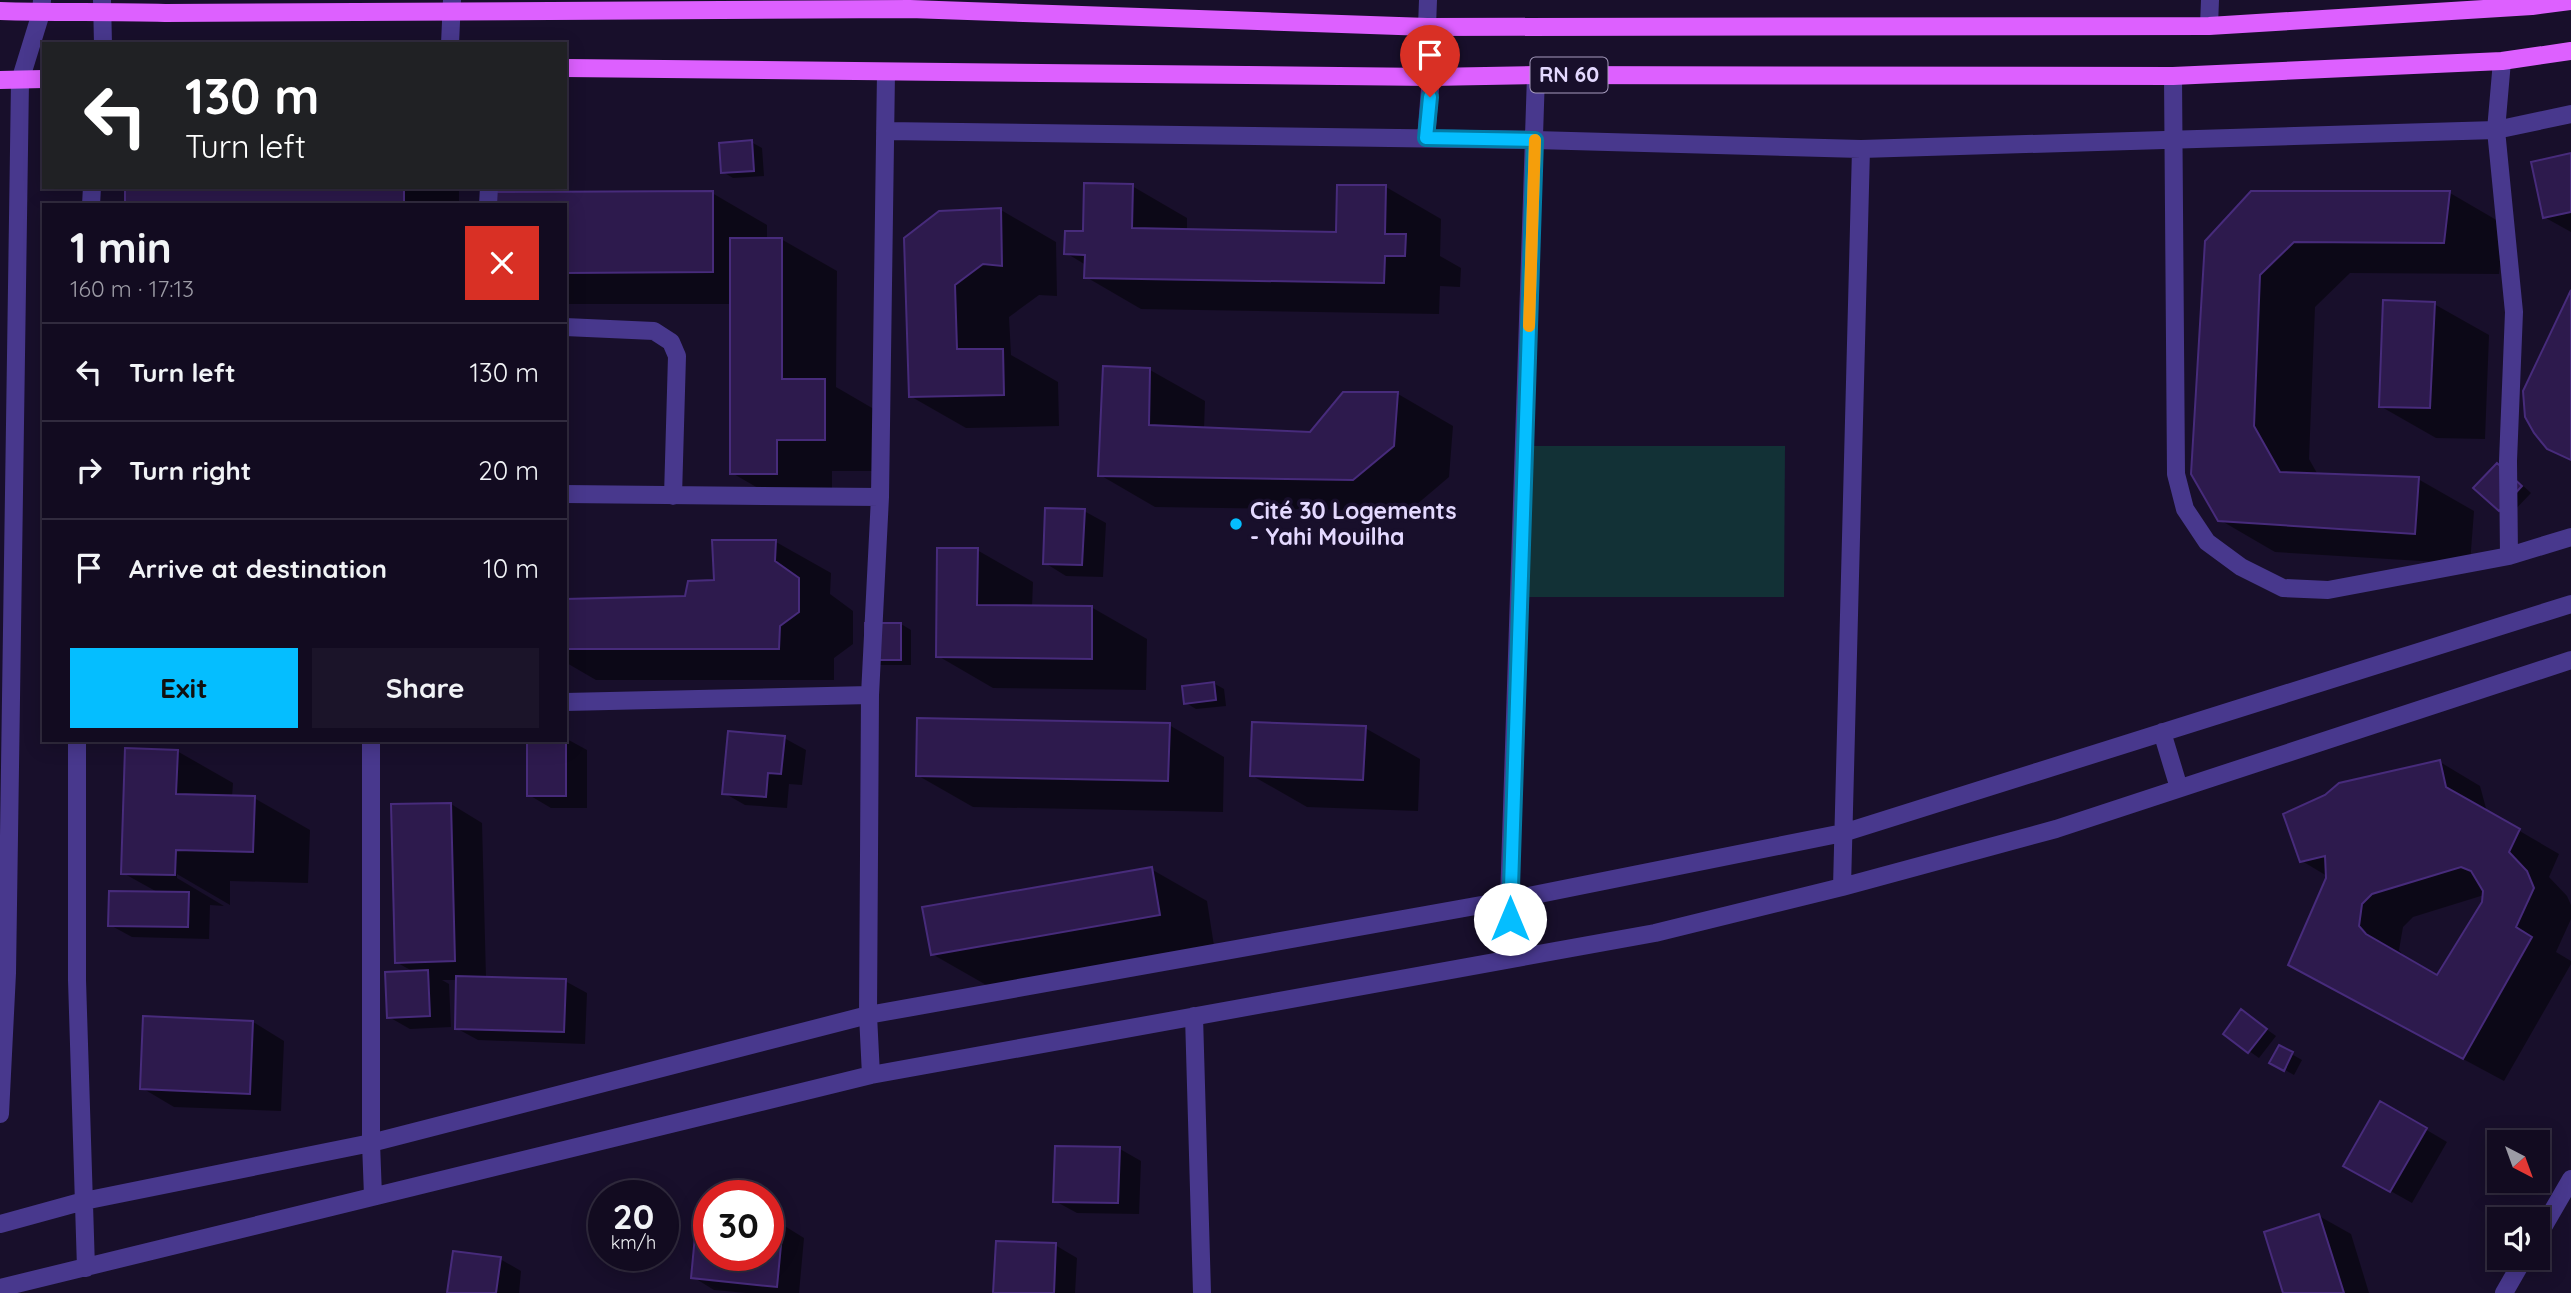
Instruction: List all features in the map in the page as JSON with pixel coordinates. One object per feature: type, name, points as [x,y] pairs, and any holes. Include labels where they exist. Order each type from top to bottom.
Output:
[{"type":"main road","points":[[200,0],[217,13]]},
{"type":"main road","name":"RN 60","points":[[0,11],[41,6],[102,5],[217,13],[452,6],[910,9],[1427,27],[2208,26],[2571,1]]},
{"type":"main road","name":"RN 60","points":[[567,68],[1431,77],[2173,76],[2501,61],[2571,51]]},
{"type":"main road","points":[[0,80],[42,79]]},
{"type":"street","points":[[1426,138],[1431,77],[1428,0]]},
{"type":"street","points":[[2208,26],[2210,0]]},
{"type":"street","points":[[102,5],[103,42]]},
{"type":"street","points":[[0,1114],[4,973],[8,298],[20,81],[41,6]]},
{"type":"street","points":[[450,42],[452,6]]},
{"type":"street","points":[[2501,61],[2496,130],[2514,312],[2508,461],[2509,556]]},
{"type":"street","points":[[871,1075],[868,1015],[870,695],[880,496],[886,72]]},
{"type":"street","points":[[1511,958],[1509,900],[1536,75]]},
{"type":"street","points":[[2173,76],[2176,474],[2185,509],[2207,542],[2241,567],[2283,587],[2328,590],[2509,556],[2571,537]]},
{"type":"street","points":[[884,131],[1535,140],[1861,149],[2496,130],[2571,114]]},
{"type":"street","points":[[1842,887],[1861,149]]},
{"type":"street","points":[[567,327],[654,331],[671,342],[677,356],[673,496]]},
{"type":"street","points":[[567,494],[880,496]]},
{"type":"street","points":[[0,1224],[84,1202],[371,1143],[868,1015],[1509,900],[1843,833],[2571,604]]},
{"type":"street","points":[[0,1288],[373,1196],[520,1163],[871,1075],[1656,933],[1842,887],[2056,829],[2571,660]]},
{"type":"street","points":[[567,702],[870,695]]},
{"type":"street","points":[[2162,732],[2179,788]]},
{"type":"street","points":[[77,742],[77,980],[86,1268]]},
{"type":"street","points":[[371,742],[373,1196]]},
{"type":"street","points":[[1194,1016],[1202,1293]]},
{"type":"street","points":[[2550,1215],[2571,1179]]},
{"type":"street","points":[[2504,1293],[2517,1270]]},
{"type":"green space","points":[[1524,446],[1785,446],[1784,597],[1524,597]]},
{"type":"building","points":[[752,140],[754,171],[721,173],[719,143]]},
{"type":"building","points":[[2571,153],[2571,212],[2543,218],[2531,162]]},
{"type":"building","points":[[1084,183],[1133,184],[1132,228],[1336,232],[1337,185],[1386,185],[1385,234],[1406,234],[1405,256],[1385,256],[1384,283],[1084,278],[1085,255],[1064,254],[1065,231],[1083,231]]},
{"type":"building","points":[[125,189],[404,189],[404,203],[125,203]]},
{"type":"building","points":[[713,191],[713,272],[567,273],[567,203],[495,203],[495,192]]},
{"type":"building","points":[[2251,191],[2450,191],[2444,243],[2294,242],[2260,275],[2254,426],[2280,472],[2419,477],[2415,534],[2218,521],[2191,474],[2205,241]]},
{"type":"building","points":[[1001,208],[1002,266],[983,264],[955,285],[957,349],[1003,349],[1004,395],[909,397],[904,238],[939,211]]},
{"type":"building","points":[[730,238],[782,238],[782,379],[825,379],[825,440],[777,440],[777,474],[730,474]]},
{"type":"building","points":[[2571,290],[2571,460],[2547,449],[2534,433],[2525,417],[2523,391]]},
{"type":"building","points":[[2383,300],[2435,302],[2430,408],[2379,407]]},
{"type":"building","points":[[1103,366],[1150,368],[1149,425],[1310,432],[1343,392],[1398,392],[1394,446],[1353,480],[1098,476]]},
{"type":"building","points":[[2497,463],[2522,486],[2499,511],[2473,488]]},
{"type":"building","points":[[1045,508],[1085,509],[1082,565],[1043,564]]},
{"type":"building","points":[[712,540],[776,540],[775,561],[799,578],[799,612],[780,626],[779,649],[567,649],[567,599],[685,596],[688,581],[714,580]]},
{"type":"building","points":[[937,548],[978,548],[977,605],[1092,606],[1092,659],[936,657]]},
{"type":"building","points":[[865,623],[901,623],[901,660],[865,660]]},
{"type":"building","points":[[1214,682],[1216,700],[1184,704],[1182,686]]},
{"type":"building","points":[[917,718],[1170,723],[1168,781],[916,776]]},
{"type":"building","points":[[1252,722],[1366,726],[1363,780],[1250,776]]},
{"type":"building","points":[[728,731],[785,736],[781,774],[768,773],[766,797],[722,794]]},
{"type":"building","points":[[527,742],[566,742],[566,796],[527,796]]},
{"type":"building","points":[[125,748],[178,750],[176,794],[255,796],[253,852],[176,850],[175,875],[121,874]]},
{"type":"building","points":[[2440,760],[2446,787],[2520,829],[2509,852],[2527,871],[2534,888],[2516,927],[2532,937],[2463,1059],[2288,965],[2326,878],[2325,856],[2300,862],[2283,814],[2325,795],[2339,783]],"holes":[[[2461,867],[2471,871],[2483,891],[2482,902],[2437,975],[2366,934],[2359,926],[2362,904],[2372,894]]]},
{"type":"building","points":[[451,803],[455,961],[395,963],[391,804]]},
{"type":"building","points":[[1152,867],[1160,915],[931,955],[922,907]]},
{"type":"building","points":[[109,891],[189,892],[188,927],[108,926]]},
{"type":"building","points":[[428,970],[430,1016],[387,1018],[385,972]]},
{"type":"building","points":[[456,976],[566,979],[564,1032],[455,1029]]},
{"type":"building","points":[[2241,1009],[2267,1029],[2248,1053],[2223,1034]]},
{"type":"building","points":[[143,1016],[253,1021],[250,1094],[140,1089]]},
{"type":"building","points":[[2279,1045],[2293,1052],[2284,1071],[2269,1063]]},
{"type":"building","points":[[2380,1101],[2427,1128],[2390,1192],[2343,1166]]},
{"type":"building","points":[[1055,1146],[1120,1147],[1118,1203],[1053,1202]]},
{"type":"building","points":[[2319,1214],[2344,1293],[2283,1293],[2264,1232]]},
{"type":"building","points":[[996,1241],[1056,1243],[1054,1293],[993,1293]]},
{"type":"building","points":[[453,1251],[501,1257],[496,1293],[447,1293]]},
{"type":"building","points":[[693,1257],[693,1271],[779,1271],[777,1287],[691,1278]]},
{"type":"slow traffic","points":[[1529,326],[1535,140]]},
{"type":"place","name":"Cité 30 Logements - Yahi Mouilha","points":[[1236,524]]},
{"type":"route","points":[[1430,97],[1426,138],[1535,140],[1510,919]]}]
